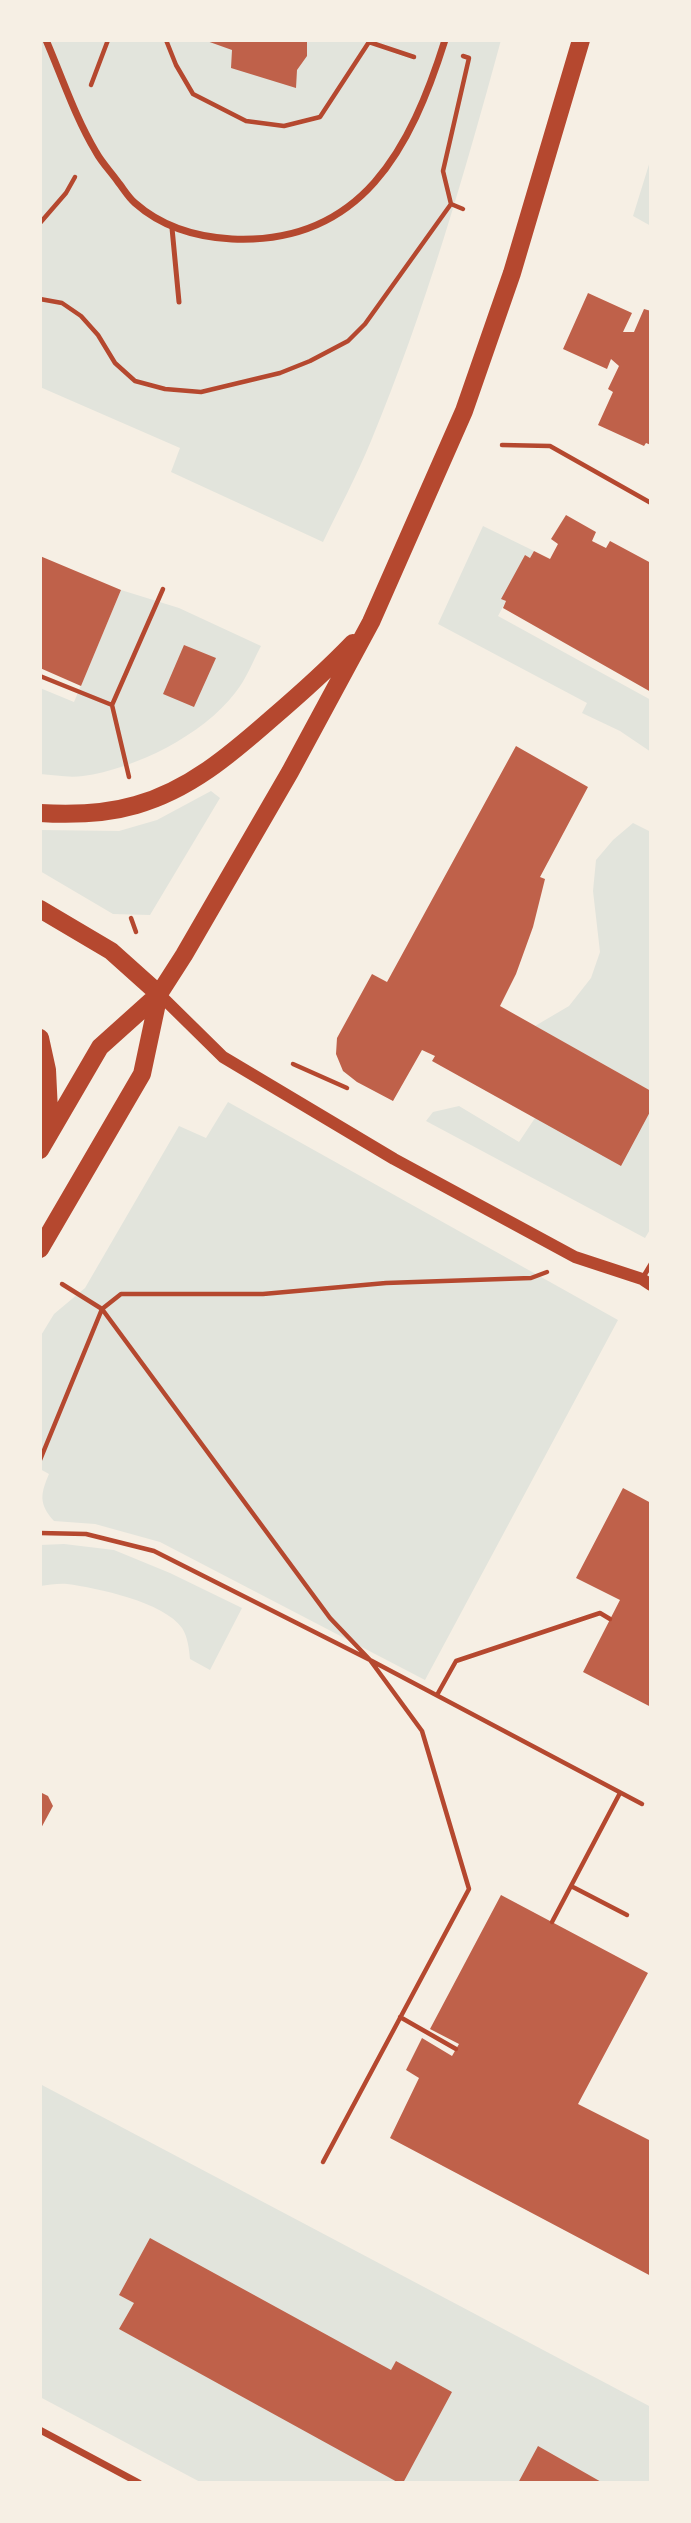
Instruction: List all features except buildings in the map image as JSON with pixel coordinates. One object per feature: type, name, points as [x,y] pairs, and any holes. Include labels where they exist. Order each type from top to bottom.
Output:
[{"type":"main road","points":[[40,1150],[100,1047],[159,994],[184,955],[290,772],[366,631],[464,411],[516,262],[581,40]]},
{"type":"main road","points":[[40,813],[101,812],[136,805],[168,793],[204,773],[235,750],[366,631]]},
{"type":"main road","points":[[40,909],[111,951],[159,994]]},
{"type":"main road","points":[[40,1250],[142,1074],[159,994]]},
{"type":"main road","points":[[40,1038],[47,1070],[51,1132]]},
{"type":"street","points":[[46,40],[96,153],[134,202],[172,228],[223,238],[260,240],[302,231],[343,212],[370,190],[396,156],[418,117],[444,44]]},
{"type":"street","points":[[159,994],[223,1057],[394,1159],[575,1258],[647,1282]]},
{"type":"street","points":[[40,2430],[139,2483]]},
{"type":"lane","points":[[172,228],[179,302]]},
{"type":"lane","points":[[647,1282],[651,1264]]},
{"type":"path","points":[[89,88],[108,40]]},
{"type":"path","points":[[166,40],[176,65],[193,94],[246,121],[284,126],[320,117],[369,42],[438,64]]},
{"type":"path","points":[[40,299],[62,303],[81,316],[98,335],[115,363],[135,381],[165,389],[201,392],[243,384],[290,369],[348,341],[365,324],[451,204],[443,171],[469,58],[444,44]]},
{"type":"path","points":[[40,223],[66,193],[75,177]]},
{"type":"path","points":[[451,204],[463,209]]},
{"type":"path","points":[[502,445],[550,446],[651,503]]},
{"type":"path","points":[[129,778],[113,705],[163,589]]},
{"type":"path","points":[[40,676],[113,705]]},
{"type":"path","points":[[40,1460],[102,1309],[121,1294],[263,1294],[386,1283],[531,1278],[549,1271]]},
{"type":"path","points":[[62,1284],[102,1309],[330,1618],[370,1660],[422,1731],[469,1889],[323,2162]]},
{"type":"path","points":[[40,1533],[86,1534],[153,1551],[370,1660],[642,1804]]},
{"type":"path","points":[[437,1695],[456,1661],[600,1613],[610,1619]]},
{"type":"path","points":[[552,1922],[620,1793]]},
{"type":"path","points":[[571,1886],[627,1915]]},
{"type":"path","points":[[400,2017],[456,2049]]},
{"type":"shaded area","points":[[40,40],[501,40],[458,192],[409,343],[366,454],[323,542],[171,472],[180,448],[40,387]]},
{"type":"shaded area","points":[[651,158],[651,226],[633,216]]},
{"type":"shaded area","points":[[483,526],[534,551],[530,558],[525,556],[502,599],[506,601],[498,616],[651,700],[651,752],[620,731],[582,713],[587,703],[438,624]]},
{"type":"shaded area","points":[[121,590],[179,608],[261,646],[235,693],[205,723],[187,736],[146,758],[103,772],[78,777],[40,774],[40,688],[74,702]]},
{"type":"shaded area","points":[[211,791],[220,798],[150,915],[113,914],[40,871],[40,830],[119,831],[157,820]]},
{"type":"shaded area","points":[[633,823],[651,832],[651,1091],[535,1026],[569,1006],[591,978],[600,952],[593,891],[596,860],[613,840]]},
{"type":"shaded area","points":[[228,1102],[618,1320],[425,1680],[160,1542],[95,1524],[54,1521],[43,1504],[44,1488],[49,1474],[40,1469],[40,1337],[54,1314],[85,1288],[179,1126],[206,1138]]},
{"type":"shaded area","points":[[459,1106],[519,1142],[535,1118],[651,1110],[651,1228],[645,1238],[426,1121],[433,1112]]},
{"type":"shaded area","points":[[64,1544],[114,1550],[170,1573],[242,1608],[210,1670],[190,1659],[182,1628],[161,1611],[129,1598],[95,1589],[64,1584],[40,1586],[40,1545]]},
{"type":"shaded area","points":[[40,2084],[651,2407],[651,2483],[202,2483],[40,2397]]}]
